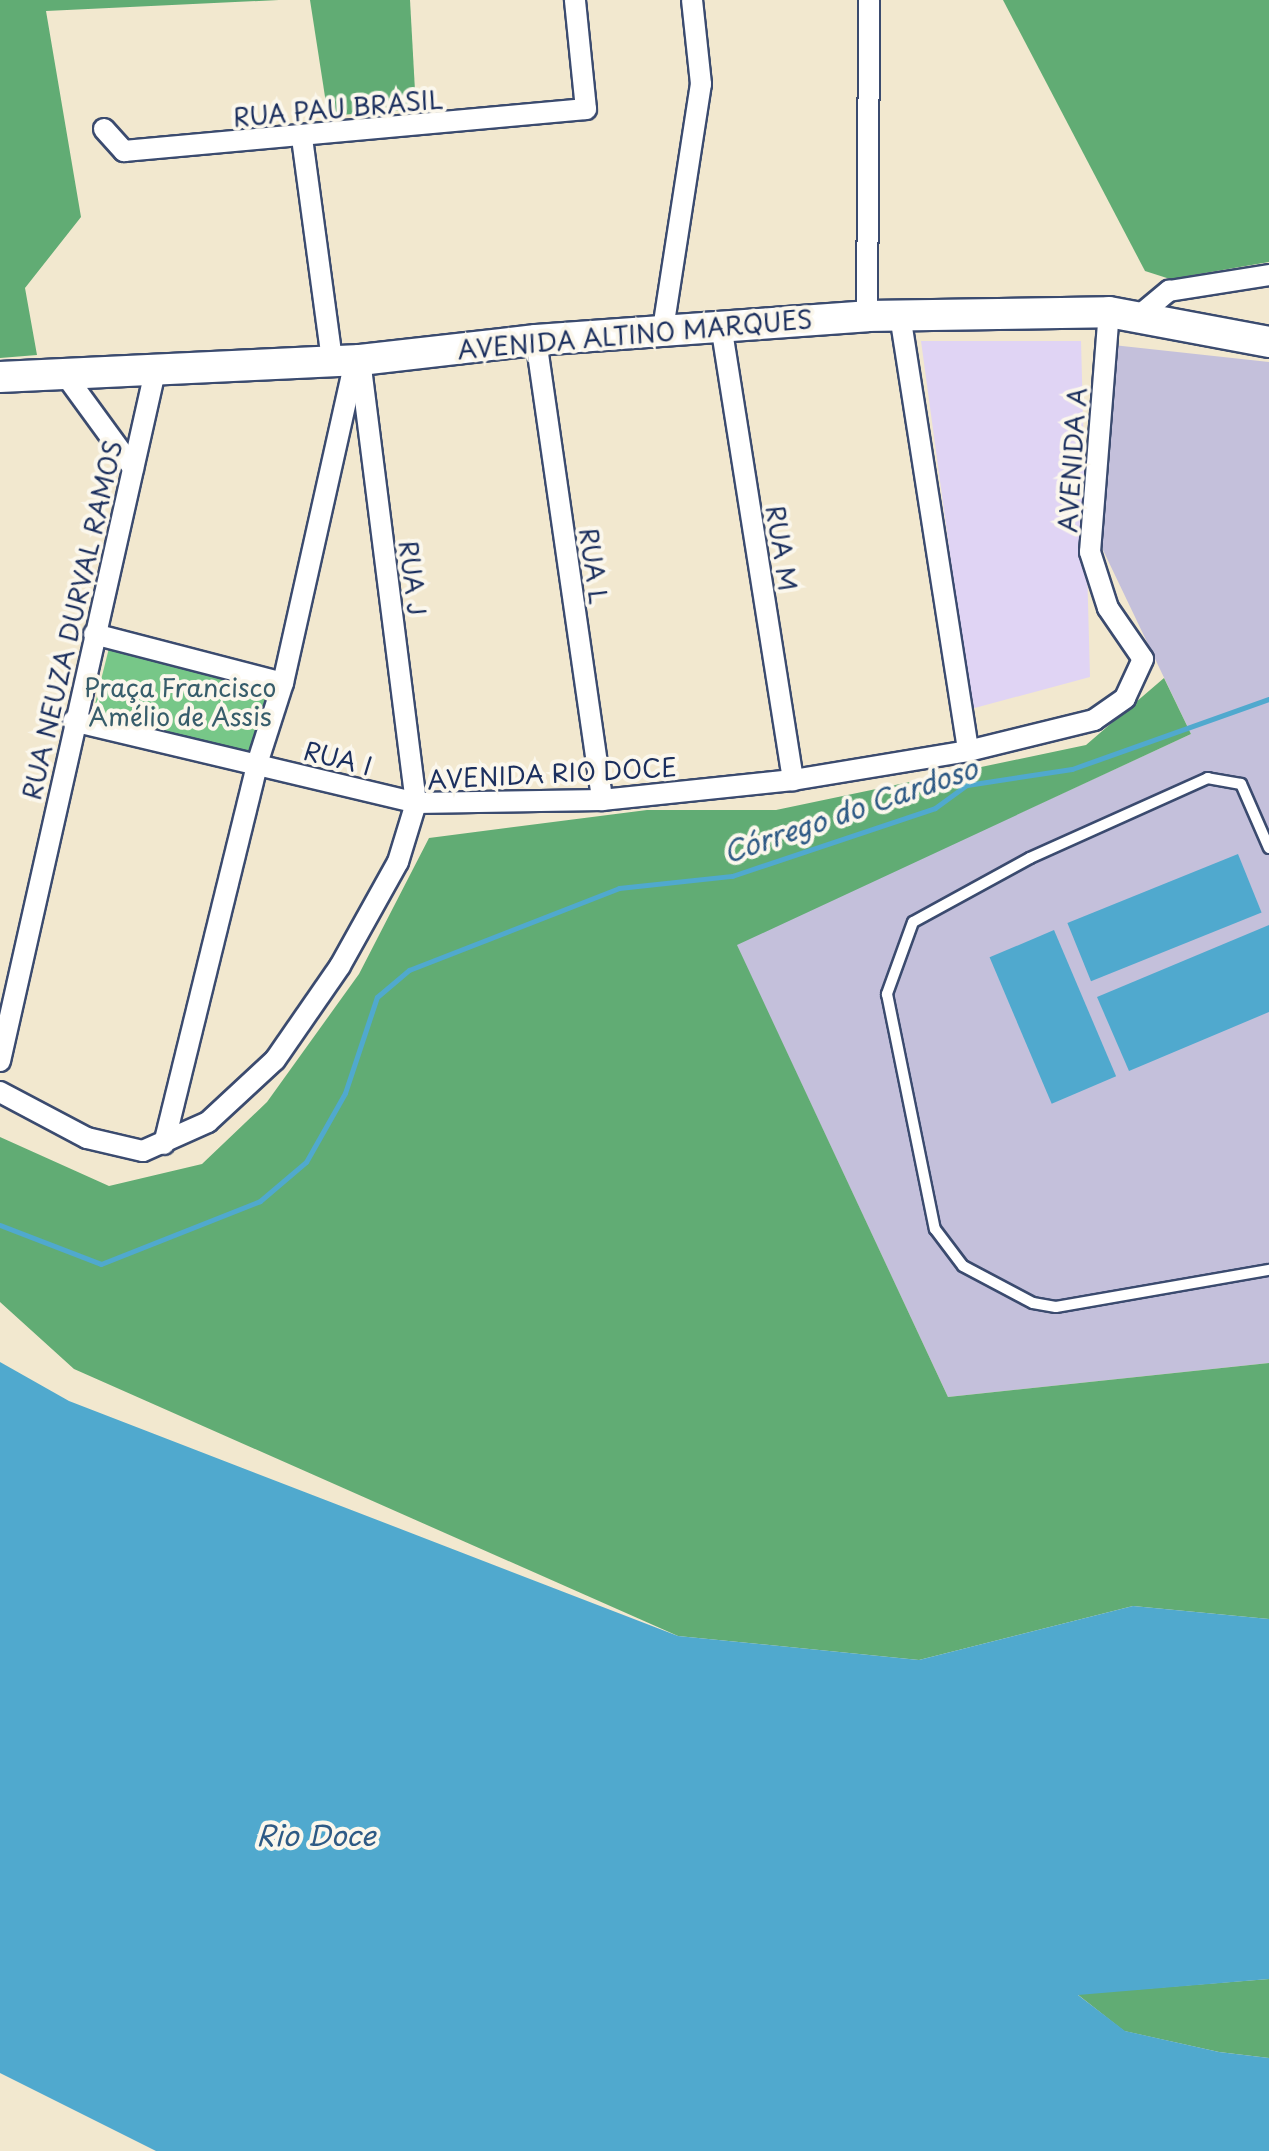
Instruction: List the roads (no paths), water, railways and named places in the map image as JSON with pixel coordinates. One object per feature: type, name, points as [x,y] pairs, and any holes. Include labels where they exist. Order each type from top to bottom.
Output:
[{"type":"main road","name":"AVENIDA ALTINO MARQUES","points":[[0,377],[349,360],[663,329],[900,315],[1109,312],[1269,342]]},
{"type":"street","name":"RUA PAU BRASIL","points":[[104,130],[124,151],[302,138],[586,109],[575,0]]},
{"type":"street","points":[[663,329],[702,84],[692,0]]},
{"type":"street","points":[[867,316],[869,0]]},
{"type":"street","name":"RUA J","points":[[302,138],[349,360],[416,803]]},
{"type":"street","points":[[1140,315],[1169,291],[1269,274]]},
{"type":"street","name":"AVENIDA A","points":[[1109,312],[1090,552],[1108,608],[1143,659]]},
{"type":"street","points":[[900,315],[968,751]]},
{"type":"street","name":"RUA M","points":[[721,325],[794,780]]},
{"type":"street","name":"RUA L","points":[[536,340],[602,800]]},
{"type":"street","points":[[164,1144],[258,764],[284,682],[349,360]]},
{"type":"street","name":"RUA NEUZA DURVAL RAMOS","points":[[0,1060],[73,722],[156,367]]},
{"type":"street","points":[[66,376],[133,468]]},
{"type":"street","points":[[94,634],[284,682]]},
{"type":"street","name":"AVENIDA RIO DOCE","points":[[0,1092],[87,1138],[143,1151],[208,1122],[275,1060],[340,966],[398,862],[416,803],[602,800],[794,780],[968,751],[1094,720],[1125,698],[1143,659]]},
{"type":"street","name":"RUA I","points":[[73,722],[416,803]]},
{"type":"lane","points":[[1269,848],[1241,784],[1208,778],[1030,858],[913,922],[887,994],[935,1230],[963,1266],[1032,1303],[1056,1308],[1269,1270]]},
{"type":"water","points":[[1238,854],[1262,912],[1091,981],[1067,923]]},
{"type":"water","points":[[1269,925],[1269,1012],[1129,1071],[1097,997]]},
{"type":"water","points":[[1054,930],[1116,1076],[1052,1104],[990,957]]},
{"type":"water","name":"Rio Doce","points":[[0,1362],[69,1401],[678,1636],[919,1660],[1133,1606],[1269,1619],[1269,1979],[1078,1995],[1125,2031],[1219,2052],[1269,2058],[1269,2151],[156,2151],[0,2073]]},
{"type":"waterway","name":"Córrego do Cardoso","points":[[0,1225],[101,1264],[260,1201],[306,1162],[345,1093],[377,997],[409,970],[619,888],[732,876],[935,808],[967,785],[1072,769],[1269,699]]},
{"type":"park label","name":"Praça Francisco Amélio de Assis","points":[[180,702]]}]
